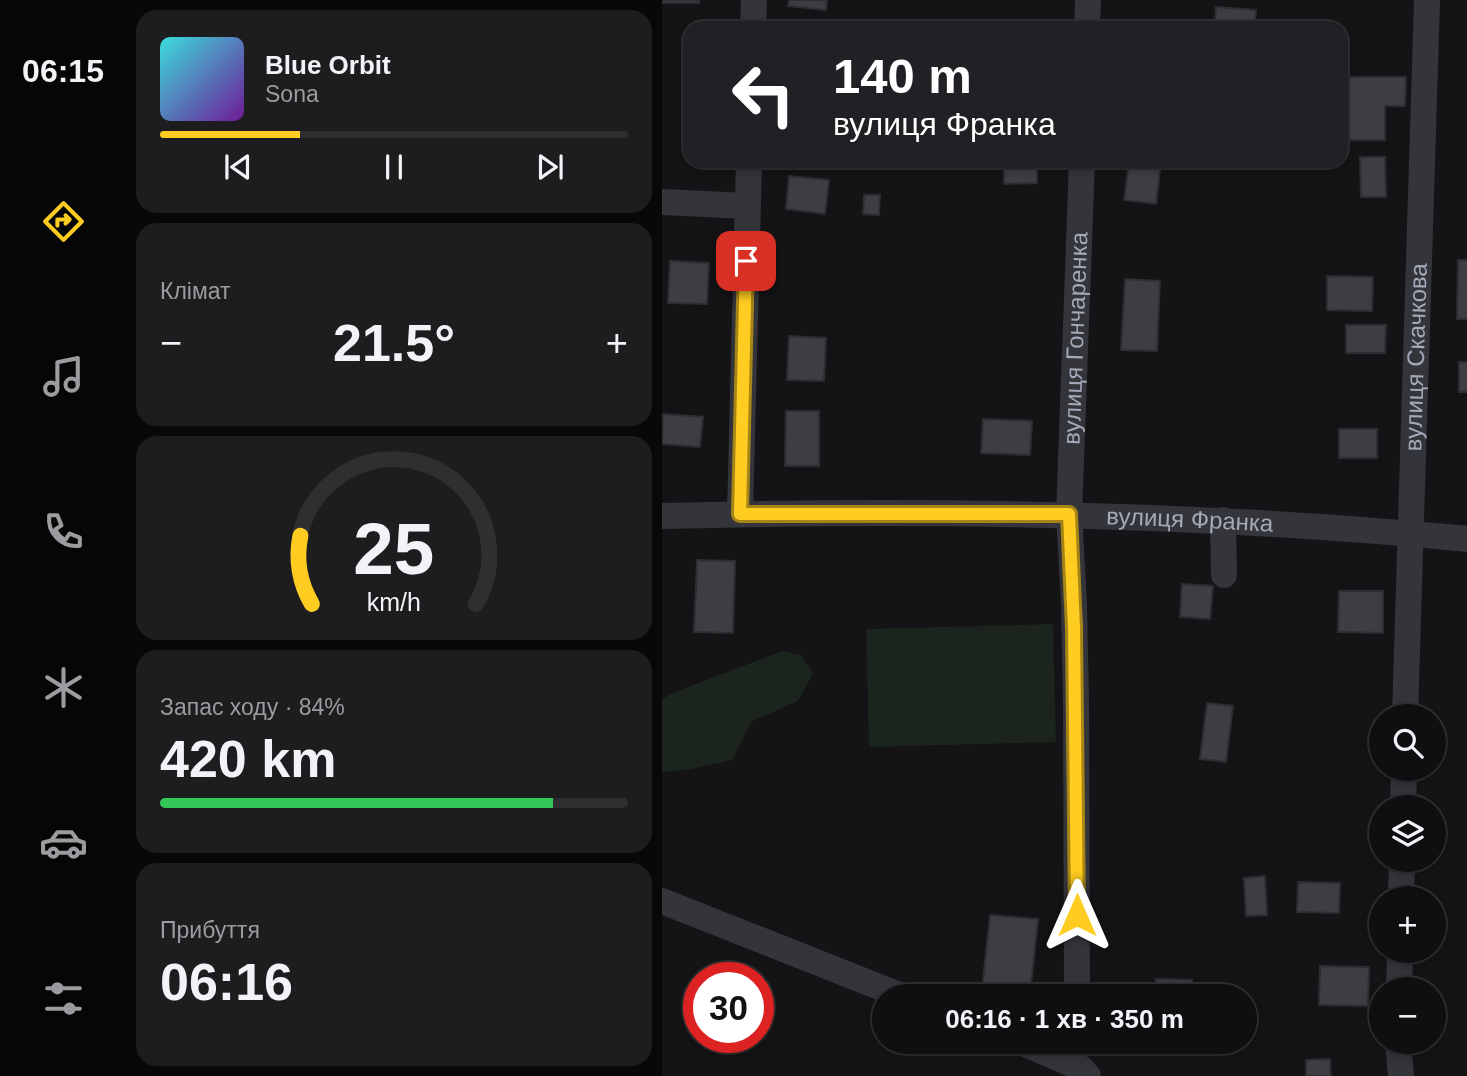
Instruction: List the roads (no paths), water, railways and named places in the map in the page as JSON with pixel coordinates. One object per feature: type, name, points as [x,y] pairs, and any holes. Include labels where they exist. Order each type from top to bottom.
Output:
[{"type":"street","points":[[753,21],[754,0]]},
{"type":"street","points":[[1087,21],[1088,0]]},
{"type":"street","name":"вулиця Скачкова","points":[[1405,704],[1427,0]]},
{"type":"street","points":[[740,514],[749,168]]},
{"type":"street","name":"вулиця Гончаренка","points":[[1077,984],[1076,701],[1069,514],[1082,168]]},
{"type":"street","points":[[662,202],[748,206]]},
{"type":"street","name":"вулиця Франка","points":[[662,516],[1069,514],[1223,520],[1468,539]]},
{"type":"street","points":[[1223,520],[1224,575]]},
{"type":"street","points":[[662,901],[872,984]]},
{"type":"street","points":[[1046,1054],[1085,1072]]},
{"type":"street","points":[[1077,1054],[1085,1072]]},
{"type":"street","points":[[1399,1054],[1401,1076]]}]
